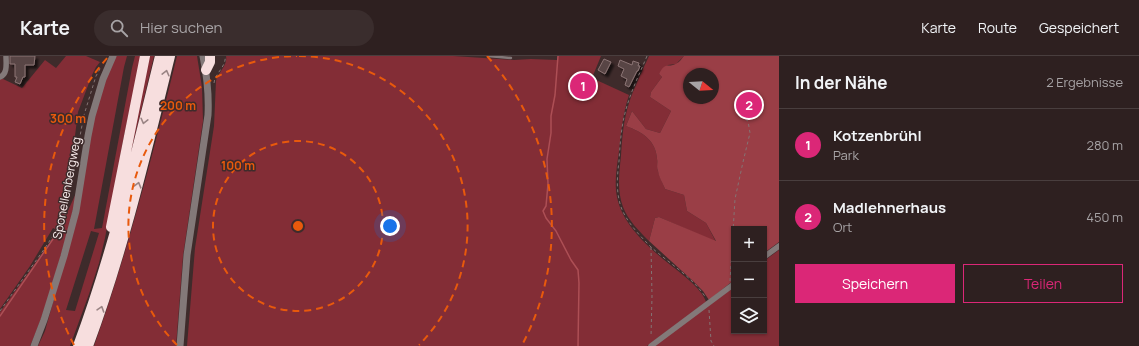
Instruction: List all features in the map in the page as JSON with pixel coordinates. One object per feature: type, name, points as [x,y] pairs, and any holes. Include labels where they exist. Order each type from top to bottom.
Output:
[{"type":"highway","points":[[105,269],[114,210],[145,56]]},
{"type":"highway","points":[[78,346],[105,269],[160,56]]},
{"type":"highway","points":[[88,346],[111,277],[134,200],[170,56]]},
{"type":"highway","points":[[206,70],[210,62],[210,56]]},
{"type":"street","points":[[0,77],[5,74],[6,56]]},
{"type":"street","name":"Sponellenbergweg","points":[[34,346],[44,320],[64,256],[77,206],[92,116],[99,92],[113,56]]},
{"type":"street","points":[[180,346],[187,255],[208,115],[204,56]]},
{"type":"street","points":[[767,255],[779,246]]},
{"type":"street","points":[[651,346],[731,286]]},
{"type":"lane","points":[[488,56],[511,58]]},
{"type":"path","points":[[647,56],[625,113],[617,178],[618,194],[627,218],[638,232],[651,246],[694,284],[706,298],[710,313],[712,341],[714,346]]},
{"type":"path","points":[[0,311],[53,235],[65,215],[84,115],[90,93],[99,69],[105,64],[109,65]]},
{"type":"path","points":[[733,262],[734,199],[750,133],[748,121],[740,116]]},
{"type":"path","points":[[651,246],[651,346]]},
{"type":"shaded area","points":[[66,56],[86,56],[100,62],[92,75],[78,112],[65,214],[58,228],[77,191],[75,203],[53,282],[40,322],[30,346],[0,346],[0,312],[49,244],[57,230],[53,228],[30,266],[0,309],[0,79],[22,88],[45,60],[56,68]]},
{"type":"shaded area","points":[[115,56],[127,56],[94,229],[102,228],[132,68],[135,56],[141,56],[105,238],[89,294],[70,346],[38,346],[45,331],[68,248],[96,106]],"holes":[[[91,231],[99,233],[75,311],[66,310]]]},
{"type":"shaded area","points":[[147,56],[154,56],[127,169]]},
{"type":"shaded area","points":[[177,56],[197,56],[202,87],[203,121],[183,256],[176,346],[94,346],[118,274],[139,202]]},
{"type":"shaded area","points":[[226,56],[453,56],[514,60],[557,60],[558,56],[601,56],[592,78],[629,95],[622,123],[616,174],[616,191],[620,207],[630,226],[644,242],[695,286],[700,291],[706,302],[647,346],[187,346],[195,248],[214,126],[216,81],[226,62]]},
{"type":"shaded area","points":[[649,56],[684,56],[676,64],[668,65],[659,74],[662,77],[651,92],[650,97],[671,111],[660,133],[646,129],[632,111],[626,126],[643,134],[651,142],[656,152],[657,170],[665,189],[684,195],[687,211],[706,223],[716,242],[659,217],[655,218],[649,241],[631,221],[623,207],[619,182],[622,138],[631,96]]},
{"type":"shaded area","points":[[684,56],[779,56],[779,242],[767,251],[767,226],[731,226],[731,282],[709,300],[703,291],[693,281],[649,241],[655,218],[659,217],[716,241],[706,223],[687,211],[684,195],[665,189],[657,170],[656,152],[651,142],[643,134],[626,126],[632,111],[646,129],[660,133],[671,111],[650,97],[651,92],[662,77],[659,74],[661,70],[666,66],[674,65]]},
{"type":"shaded area","points":[[779,250],[779,346],[654,346],[731,289],[731,334],[767,334],[767,259]]},
{"type":"building","points":[[10,56],[35,56],[34,65],[25,65],[25,77],[23,77],[20,84],[15,82],[17,77],[15,77],[15,64],[10,64]]},
{"type":"building","points":[[604,59],[611,62],[605,74],[598,70]]},
{"type":"building","points":[[620,60],[632,65],[633,61],[639,63],[638,66],[640,66],[629,87],[625,85],[627,79],[621,76],[624,69],[618,66]]},
{"type":"waterway","points":[[558,56],[555,95],[551,116],[551,133],[547,159],[548,184],[546,206],[543,211],[578,270],[578,346]]},
{"type":"waterway","points":[[0,316],[53,239]]},
{"type":"place","name":"Kotzenbrühl","points":[[583,86]]},
{"type":"place","name":"Madlehnerhaus","points":[[749,105]]}]
